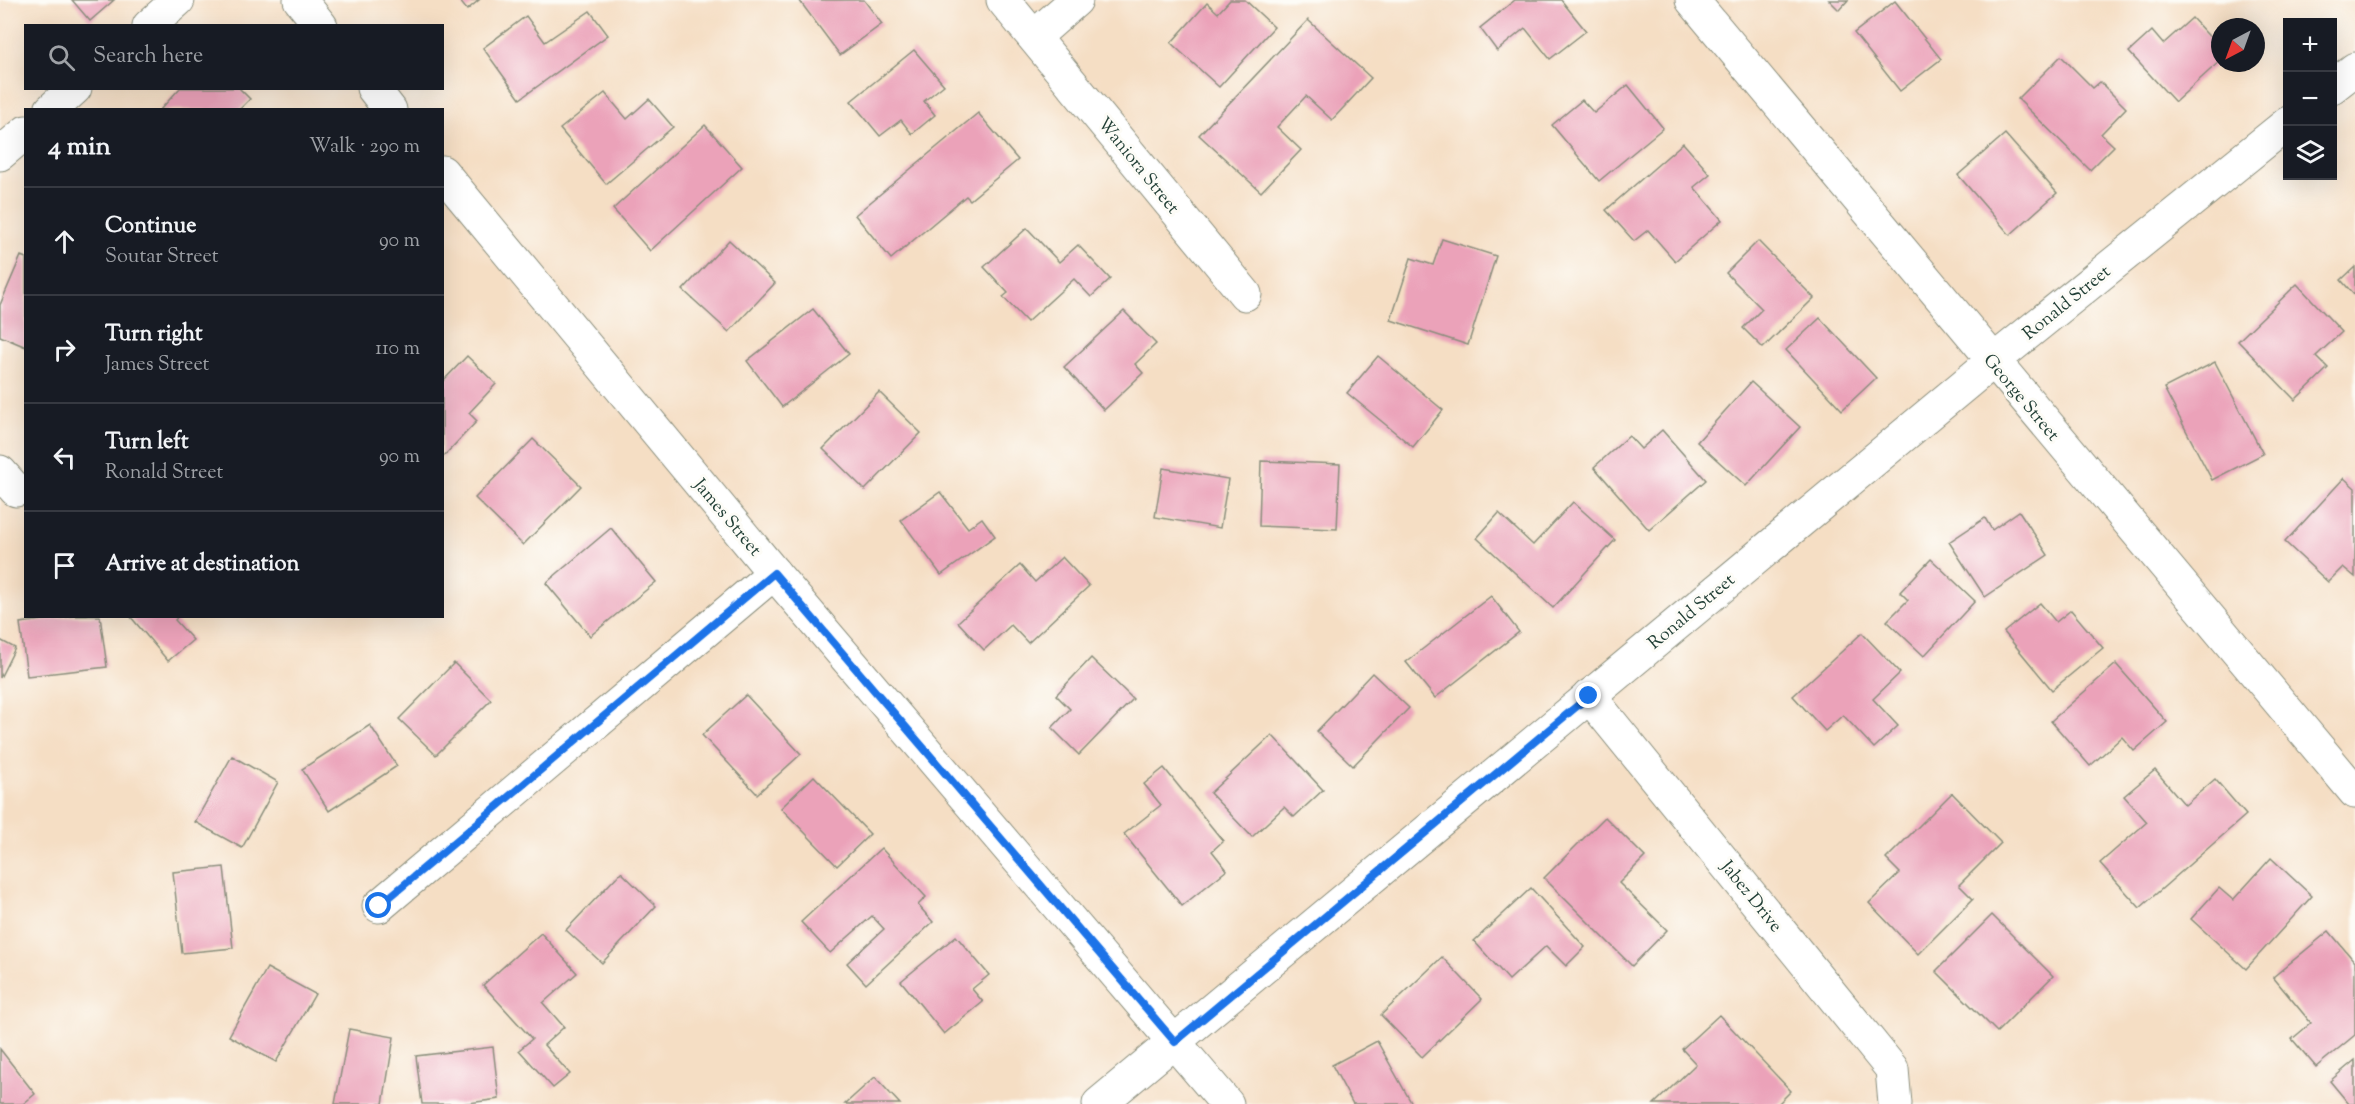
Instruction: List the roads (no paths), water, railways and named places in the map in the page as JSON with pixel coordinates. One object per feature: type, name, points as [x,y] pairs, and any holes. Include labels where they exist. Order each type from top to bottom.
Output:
[{"type":"street","points":[[151,24],[178,0]]},
{"type":"street","points":[[300,0],[319,24]]},
{"type":"street","name":"Waniora Street","points":[[1003,0],[1245,294]]},
{"type":"street","points":[[1034,37],[1076,0]]},
{"type":"street","name":"George Street","points":[[1692,0],[1992,362],[2355,792]]},
{"type":"street","points":[[2337,83],[2355,69]]},
{"type":"street","points":[[53,108],[73,90]]},
{"type":"street","points":[[375,90],[388,108]]},
{"type":"street","name":"Ronald Street","points":[[1099,1104],[1992,362],[2284,126]]},
{"type":"street","points":[[0,154],[24,134]]},
{"type":"street","name":"James Street","points":[[444,174],[774,573],[1227,1104]]},
{"type":"street","points":[[379,906],[774,573]]},
{"type":"street","name":"Jabez Drive","points":[[1589,696],[1892,1069],[1895,1104]]}]
